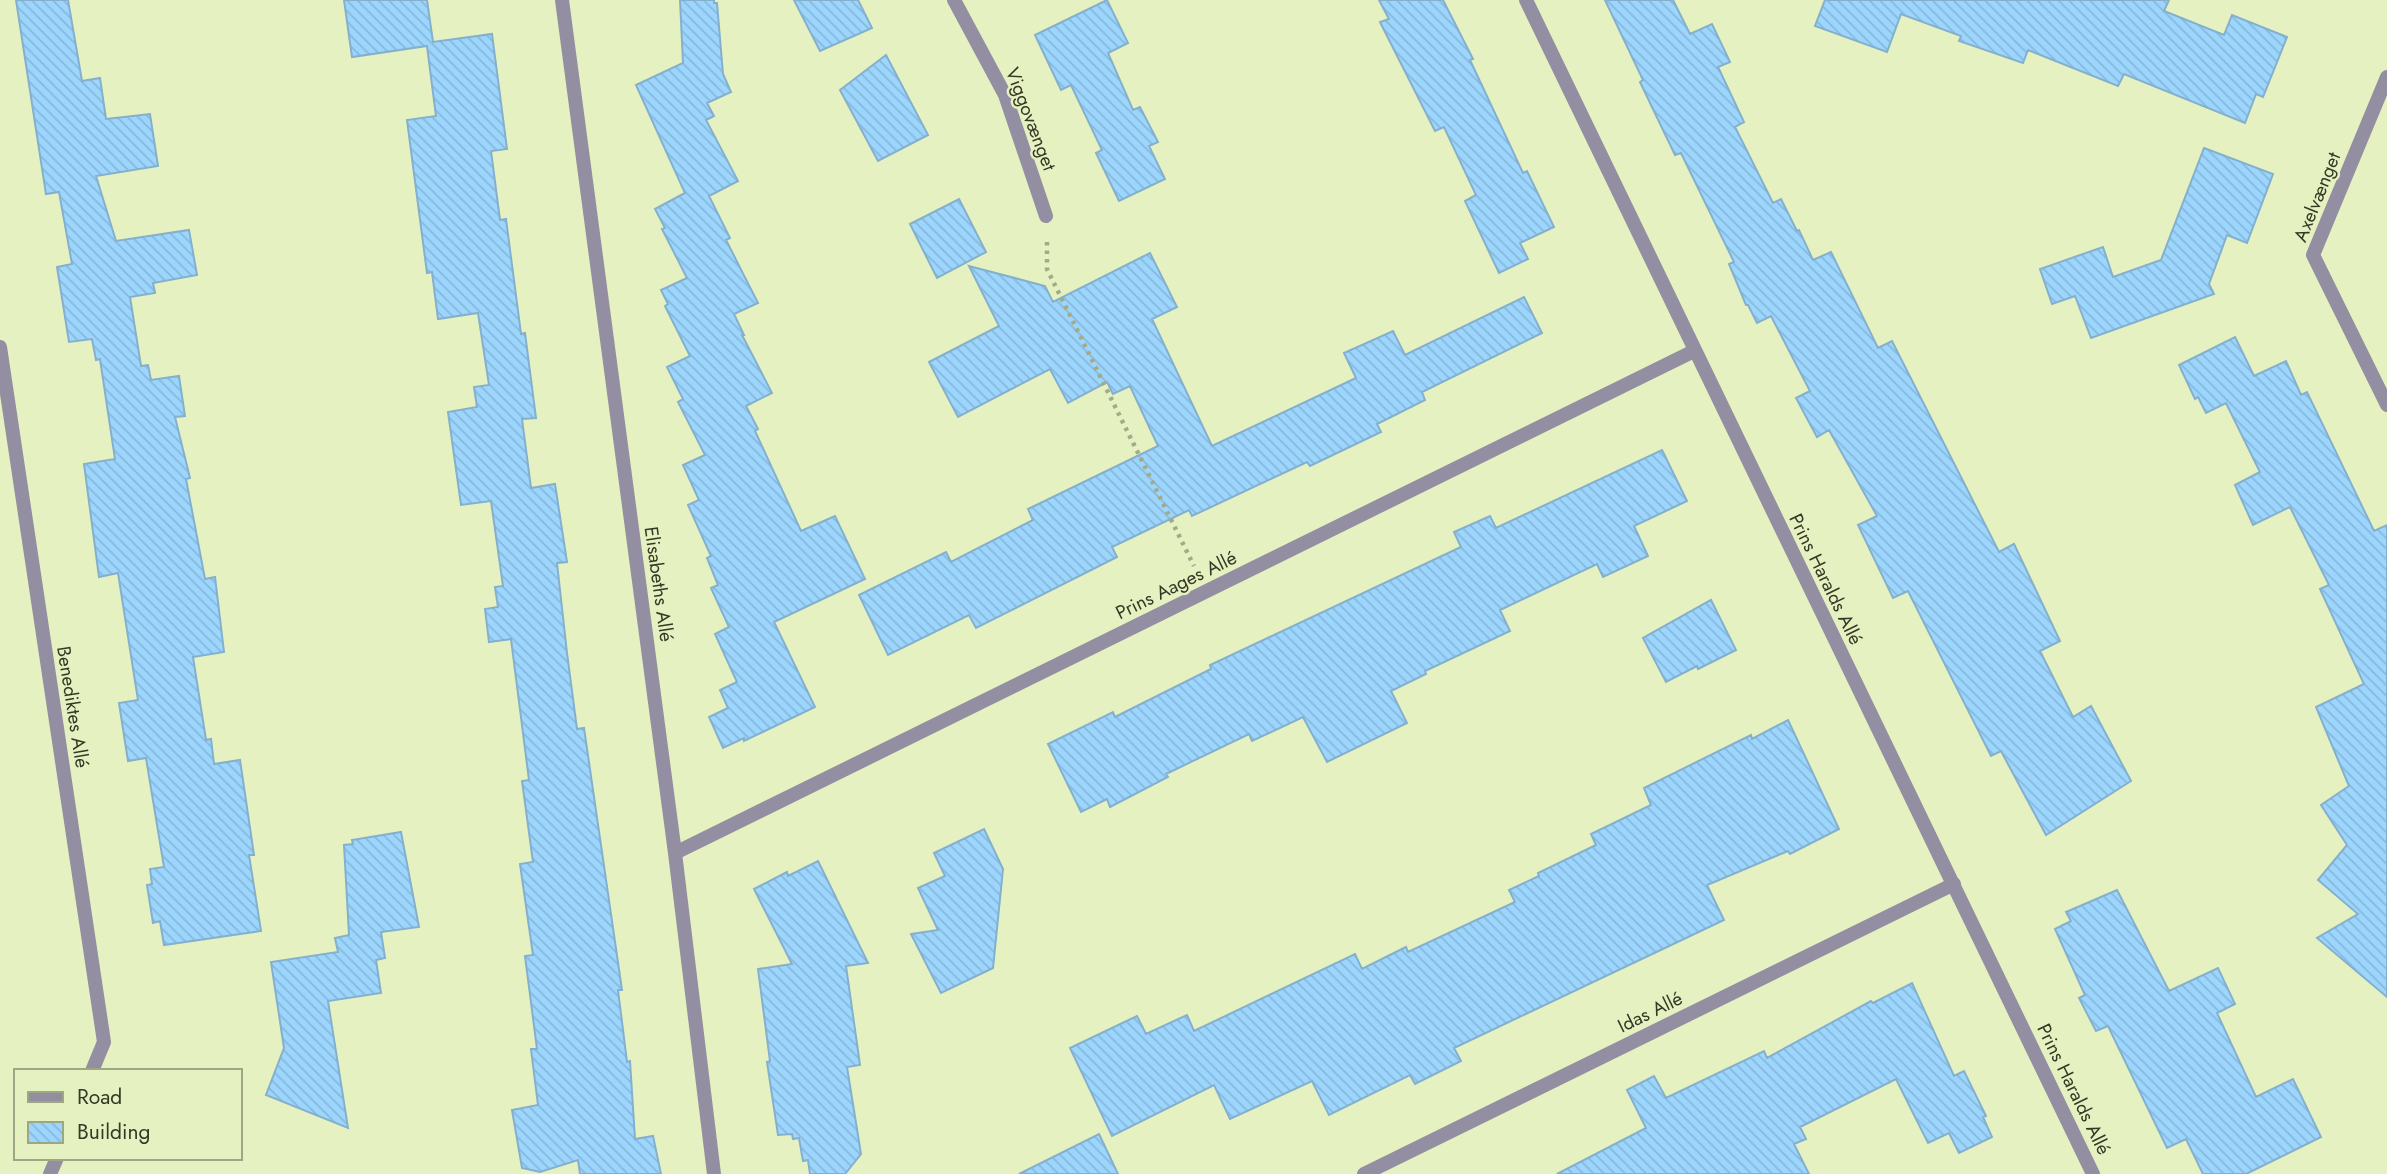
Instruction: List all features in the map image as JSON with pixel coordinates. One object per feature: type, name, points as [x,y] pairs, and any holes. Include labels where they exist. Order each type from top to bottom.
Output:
[{"type":"street","name":"Elisabeths Allé","points":[[562,0],[675,853],[714,1174]]},
{"type":"street","name":"Viggovænget","points":[[954,0],[1005,94],[1046,216]]},
{"type":"street","name":"Prins Haralds Allé","points":[[1525,0],[2093,1174]]},
{"type":"street","name":"Axelvænget","points":[[2387,77],[2313,255],[2387,405]]},
{"type":"street","name":"Benediktes Allé","points":[[0,347],[104,1042],[93,1069]]},
{"type":"street","name":"Prins Aages Allé","points":[[675,853],[1694,351]]},
{"type":"street","name":"Idas Allé","points":[[1364,1174],[1954,884]]},
{"type":"path","points":[[1046,216],[1047,269],[1206,591]]},
{"type":"building","points":[[16,0],[68,0],[82,81],[100,78],[106,119],[150,114],[158,166],[96,176],[116,241],[189,230],[197,275],[153,283],[155,293],[130,297],[141,366],[148,365],[151,380],[179,376],[185,416],[175,417],[190,478],[186,479],[205,579],[215,577],[224,652],[193,657],[206,740],[211,739],[214,764],[240,760],[254,855],[249,855],[261,931],[164,945],[160,921],[153,923],[147,885],[152,884],[150,869],[164,867],[146,758],[128,761],[119,703],[138,700],[118,573],[99,577],[84,464],[115,459],[100,359],[96,360],[92,339],[69,342],[57,267],[72,264],[59,192],[46,194]]},
{"type":"building","points":[[344,0],[427,0],[433,42],[492,34],[507,149],[491,151],[500,220],[506,219],[521,334],[525,333],[536,418],[522,419],[531,488],[555,484],[567,562],[557,563],[567,653],[577,729],[584,728],[622,990],[618,990],[627,1062],[630,1061],[635,1139],[653,1136],[661,1174],[580,1174],[578,1160],[540,1172],[522,1168],[512,1110],[538,1105],[531,1049],[537,1049],[525,956],[533,955],[520,864],[533,862],[522,781],[529,780],[511,639],[489,642],[485,609],[498,607],[495,587],[503,586],[491,501],[461,505],[448,412],[477,407],[474,387],[489,385],[478,313],[438,319],[432,272],[427,273],[407,120],[436,116],[427,46],[352,57]]},
{"type":"building","points":[[680,0],[714,0],[714,3],[717,3],[723,74],[731,92],[707,103],[714,116],[706,120],[738,181],[709,196],[730,238],[726,240],[758,303],[734,314],[772,393],[746,406],[801,531],[835,516],[865,579],[774,622],[815,707],[744,741],[744,738],[723,748],[709,717],[728,708],[720,690],[737,682],[715,634],[729,627],[711,588],[718,585],[707,558],[711,556],[688,505],[699,500],[683,465],[705,455],[678,402],[683,399],[667,367],[690,356],[665,306],[668,304],[661,290],[687,278],[655,209],[685,193],[636,85],[683,63]]},
{"type":"building","points":[[794,0],[858,0],[872,28],[820,51]]},
{"type":"building","points":[[1107,0],[1128,43],[1108,53],[1133,110],[1140,107],[1158,142],[1149,146],[1165,179],[1119,201],[1096,153],[1102,150],[1071,85],[1061,90],[1035,35]]},
{"type":"building","points":[[1379,0],[1443,0],[1473,59],[1470,60],[1523,173],[1527,171],[1554,227],[1520,243],[1528,259],[1499,273],[1465,201],[1476,195],[1444,127],[1435,131],[1380,22],[1389,19]]},
{"type":"building","points":[[1605,0],[1673,0],[1690,34],[1712,24],[1730,62],[1718,67],[1744,122],[1735,127],[1773,203],[1781,199],[1813,260],[1831,252],[1878,348],[1892,341],[1999,552],[2014,544],[2060,641],[2040,651],[2073,717],[2091,706],[2131,781],[2046,835],[2001,751],[1991,756],[1908,591],[1893,598],[1858,525],[1877,516],[1829,430],[1817,437],[1796,398],[1810,391],[1771,316],[1757,323],[1746,305],[1729,264],[1734,262],[1681,153],[1675,155]]},
{"type":"building","points":[[1825,0],[2169,0],[2164,11],[2224,35],[2232,15],[2287,37],[2263,97],[2256,94],[2245,123],[2124,74],[2118,86],[2028,50],[2023,63],[1959,41],[1961,36],[1901,14],[1887,52],[1815,26]]},
{"type":"building","points":[[886,55],[928,135],[878,161],[840,90]]},
{"type":"building","points":[[2204,148],[2273,174],[2247,243],[2227,235],[2209,284],[2214,294],[2091,338],[2075,296],[2052,304],[2040,269],[2103,247],[2113,277],[2161,260]]},
{"type":"building","points":[[959,199],[986,252],[937,278],[910,224]]},
{"type":"building","points":[[1150,253],[1177,307],[1152,319],[1212,446],[1356,378],[1344,353],[1393,331],[1405,355],[1524,297],[1542,333],[1422,392],[1425,400],[1377,424],[1381,432],[1310,466],[1307,462],[1192,516],[1189,510],[1112,547],[1117,557],[976,628],[969,615],[888,655],[859,595],[946,552],[951,562],[1033,520],[1028,509],[1158,446],[1130,386],[1113,394],[1107,382],[1068,403],[1050,369],[958,417],[929,362],[999,326],[969,266],[1045,286],[1053,302]]},
{"type":"building","points":[[2235,337],[2254,376],[2286,361],[2301,395],[2307,392],[2374,531],[2387,525],[2387,997],[2317,938],[2358,914],[2318,880],[2347,845],[2321,805],[2349,786],[2316,707],[2364,684],[2320,589],[2329,585],[2290,507],[2253,525],[2235,485],[2260,472],[2226,403],[2206,413],[2198,397],[2195,399],[2179,365]]},
{"type":"building","points":[[1662,450],[1687,501],[1634,526],[1648,556],[1603,577],[1597,564],[1500,610],[1510,631],[1425,671],[1426,674],[1391,691],[1407,723],[1327,762],[1303,717],[1252,741],[1249,734],[1166,774],[1168,777],[1110,807],[1107,799],[1081,812],[1048,744],[1113,712],[1115,717],[1211,669],[1210,665],[1461,547],[1454,532],[1490,516],[1496,528]]},
{"type":"building","points":[[1711,600],[1736,650],[1666,682],[1643,638]]},
{"type":"building","points":[[1788,720],[1839,829],[1790,854],[1788,851],[1707,885],[1724,920],[1454,1048],[1461,1061],[1415,1084],[1410,1075],[1329,1115],[1312,1081],[1230,1119],[1214,1085],[1112,1136],[1070,1048],[1137,1016],[1146,1034],[1187,1015],[1194,1031],[1355,954],[1362,969],[1406,947],[1408,952],[1515,902],[1509,890],[1596,845],[1591,834],[1651,805],[1644,788],[1751,735],[1752,739]]},
{"type":"building","points":[[984,829],[1003,869],[993,968],[941,993],[911,934],[938,930],[918,888],[945,876],[934,853]]},
{"type":"building","points":[[401,832],[419,927],[381,932],[385,958],[376,960],[381,993],[328,1001],[348,1128],[266,1095],[284,1048],[271,962],[338,952],[335,938],[349,935],[344,845],[353,844],[352,840]]},
{"type":"building","points":[[818,861],[868,963],[846,966],[860,1065],[847,1067],[861,1154],[845,1174],[810,1174],[808,1160],[803,1161],[799,1138],[793,1139],[792,1134],[778,1135],[767,1062],[770,1061],[758,969],[792,964],[754,889],[787,872],[788,876]]},
{"type":"building","points":[[2117,890],[2169,991],[2218,968],[2235,1004],[2217,1013],[2256,1097],[2293,1079],[2321,1137],[2246,1174],[2203,1174],[2186,1139],[2167,1148],[2108,1026],[2096,1031],[2079,998],[2085,995],[2055,929],[2071,921],[2066,912]]},
{"type":"building","points":[[1912,983],[1954,1076],[1964,1071],[1986,1116],[1983,1117],[1992,1137],[1959,1153],[1949,1133],[1928,1143],[1896,1079],[1800,1127],[1806,1139],[1794,1144],[1809,1174],[1557,1174],[1646,1128],[1627,1090],[1654,1076],[1666,1098],[1764,1051],[1767,1058],[1871,1001],[1873,1003]]},
{"type":"building","points":[[1099,1134],[1118,1174],[1019,1174]]}]
